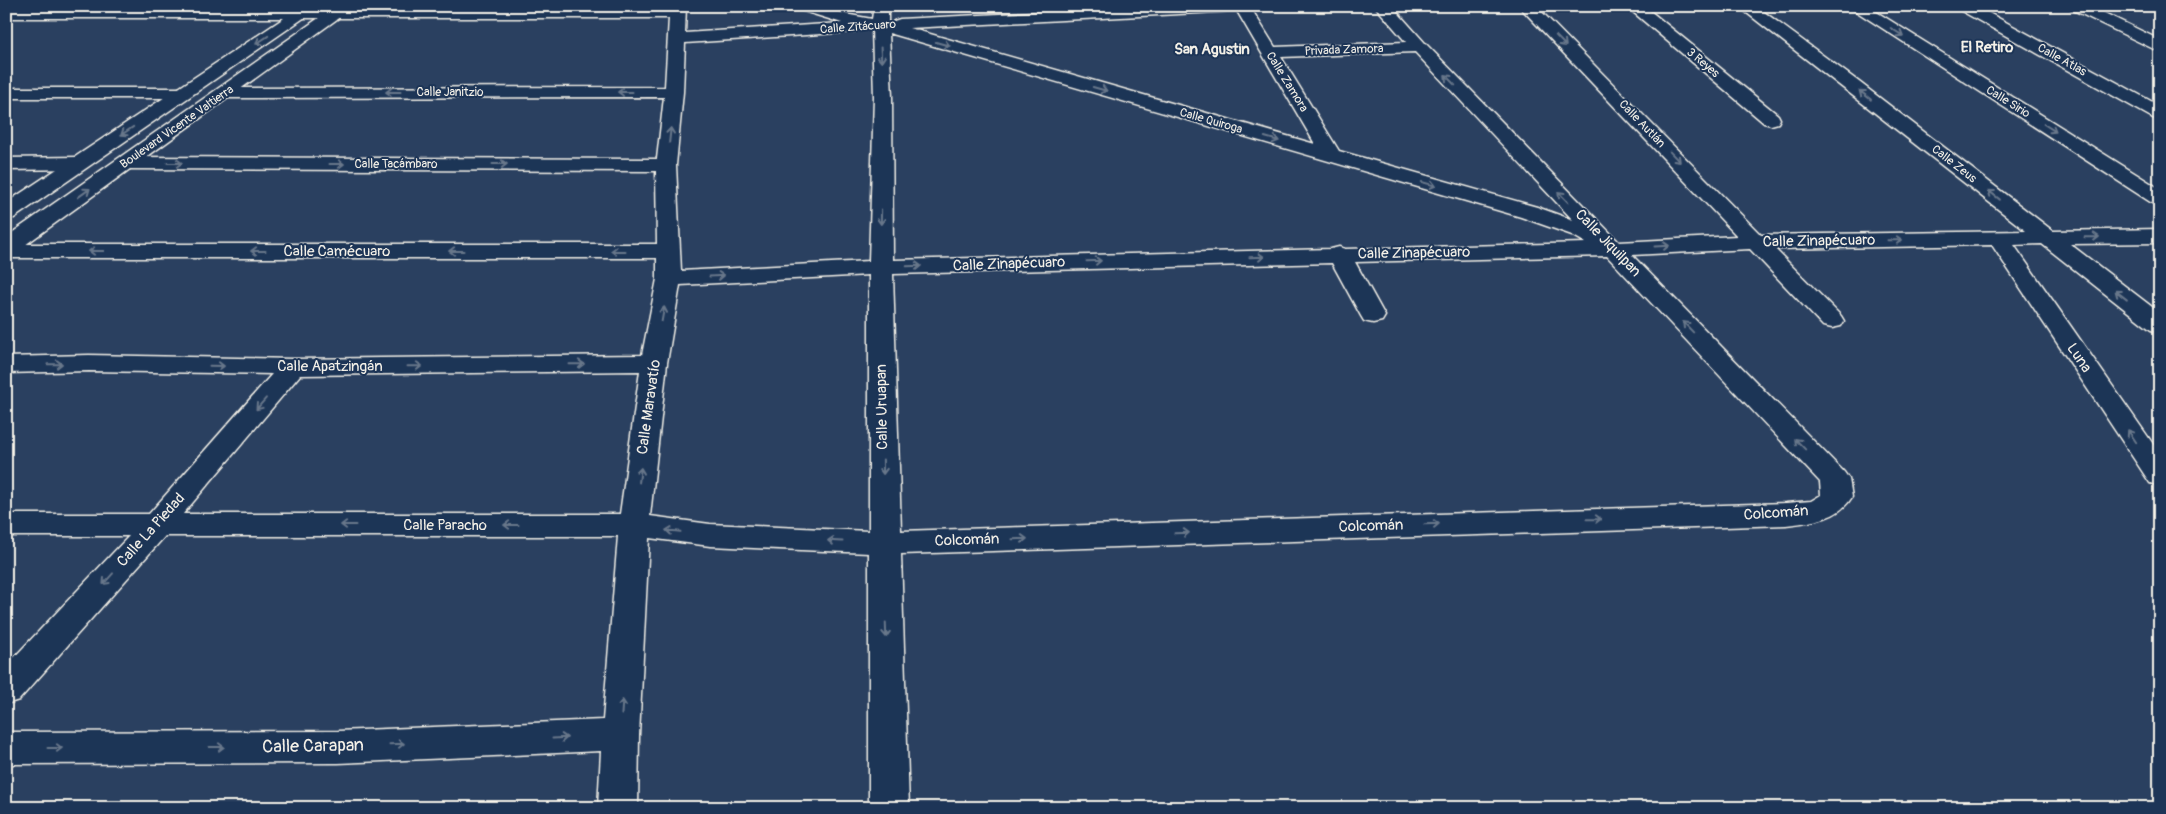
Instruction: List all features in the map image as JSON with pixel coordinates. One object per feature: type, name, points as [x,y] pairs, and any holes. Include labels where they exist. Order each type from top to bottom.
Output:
[{"type":"street","name":"Calle Quiroga","points":[[803,6],[842,18],[881,16],[1333,157],[1529,212],[1580,230],[1613,248]]},
{"type":"street","name":"Calle Zamora","points":[[1242,6],[1333,157]]},
{"type":"street","name":"Calle Zitácuaro","points":[[6,13],[33,10],[342,10],[677,19],[881,16],[1250,6]]},
{"type":"street","name":"Calle Jiquilpan","points":[[1383,6],[1419,47],[1834,479]]},
{"type":"street","name":"Calle Autlán","points":[[1527,6],[1832,321]]},
{"type":"street","name":"3 Reyes","points":[[1634,6],[1771,120]]},
{"type":"street","name":"Calle Zeus","points":[[1746,6],[1853,86],[2160,325]]},
{"type":"street","name":"Calle Sirio","points":[[1856,6],[2160,198]]},
{"type":"street","name":"Calle Atlas","points":[[1964,6],[2160,114]]},
{"type":"street","points":[[2077,6],[2160,47]]},
{"type":"street","points":[[6,23],[33,10]]},
{"type":"street","name":"Boulevard Vicente Valtierra","points":[[6,213],[308,10]]},
{"type":"street","name":"Boulevard Vicente Valtierra","points":[[6,249],[342,10]]},
{"type":"street","name":"Calle Uruapan","points":[[881,16],[884,97],[881,267],[889,808]]},
{"type":"street","name":"Calle Maravatío","points":[[618,808],[620,735],[634,525],[654,364],[669,279],[666,165],[674,92],[677,19]]},
{"type":"street","name":"Privada Zamora","points":[[1268,52],[1419,47]]},
{"type":"street","name":"Calle Janitzio","points":[[225,93],[674,92]]},
{"type":"street","points":[[6,93],[183,93]]},
{"type":"street","points":[[6,164],[78,163]]},
{"type":"street","name":"Calle Tacámbaro","points":[[126,163],[666,165]]},
{"type":"street","name":"Calle Zinapécuaro","points":[[669,279],[881,267],[1613,248],[1757,242],[1999,240],[2160,236]]},
{"type":"street","name":"Luna","points":[[1999,240],[2160,476]]},
{"type":"street","name":"Calle Camécuaro","points":[[6,249],[667,251]]},
{"type":"street","points":[[1339,254],[1373,316]]},
{"type":"street","name":"Calle Apatzingán","points":[[6,365],[89,363],[293,367],[654,364]]},
{"type":"street","name":"Calle La Piedad","points":[[6,690],[158,524],[293,367]]},
{"type":"street","name":"Colcomán","points":[[884,543],[1786,514],[1820,510],[1828,506],[1837,497],[1834,479]]},
{"type":"street","name":"Calle Paracho","points":[[6,525],[634,525],[710,535],[884,543]]},
{"type":"street","name":"Calle Carapan","points":[[6,748],[338,747],[620,735]]},
{"type":"district","name":"El Retiro","points":[[1987,47]]},
{"type":"district","name":"San Agustin","points":[[1212,49]]}]
